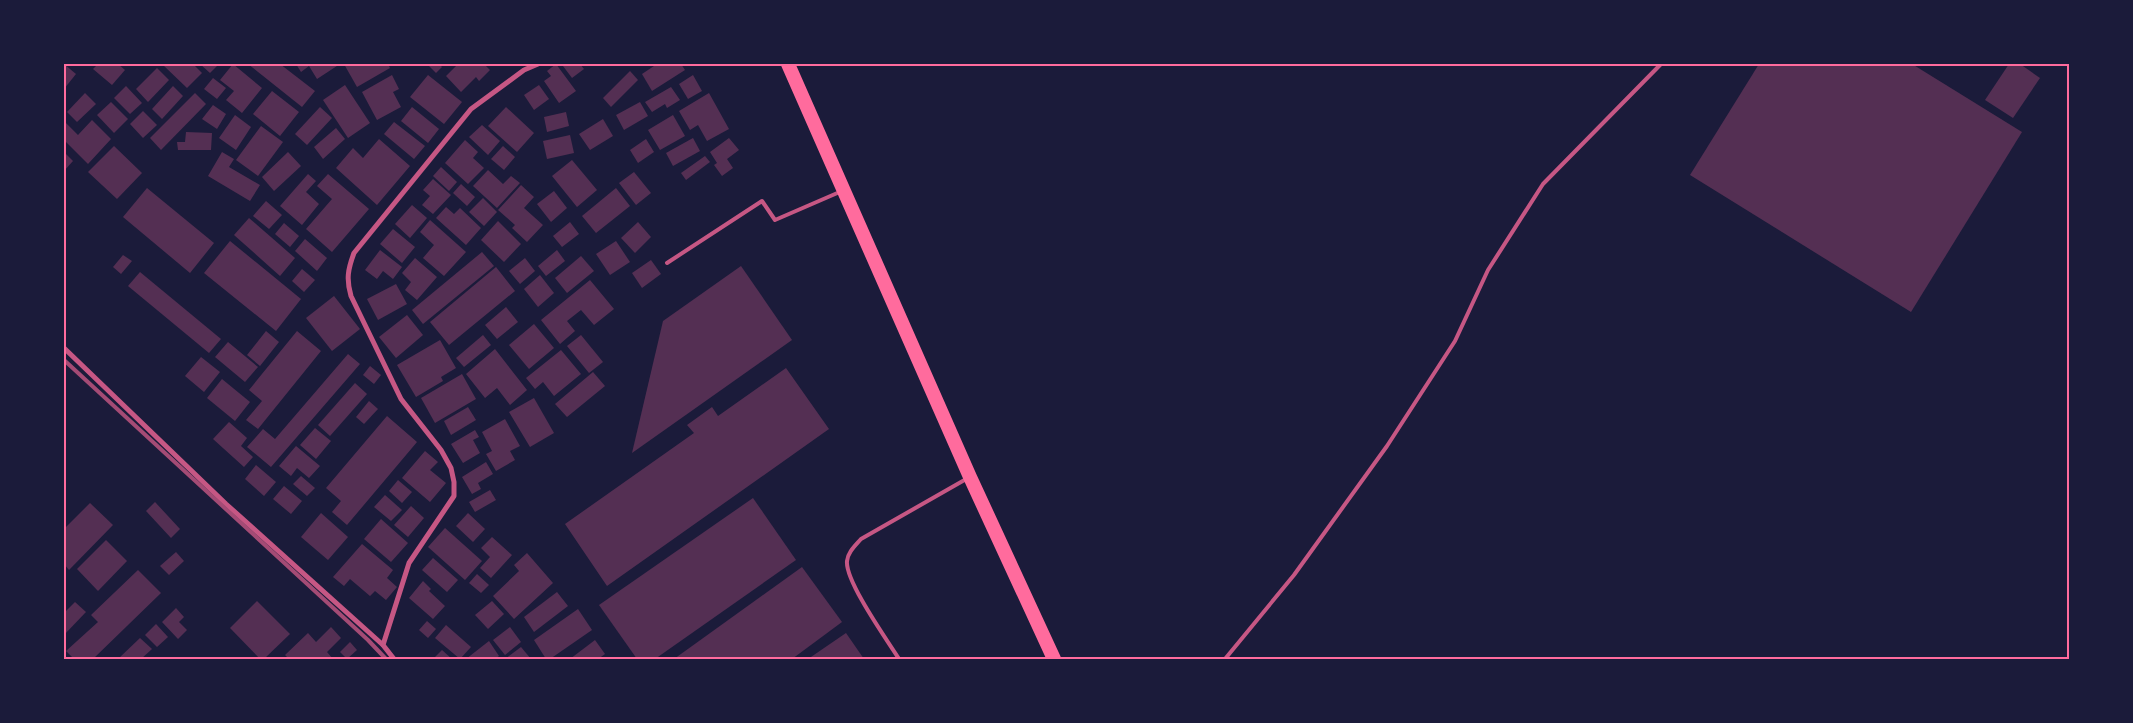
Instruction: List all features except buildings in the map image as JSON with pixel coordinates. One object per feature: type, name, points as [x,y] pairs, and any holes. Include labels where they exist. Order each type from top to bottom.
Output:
[{"type":"highway","points":[[788,64],[970,477],[1054,659]]},
{"type":"street","points":[[383,645],[409,563],[454,496],[454,482],[451,468],[441,450],[401,398],[351,296],[347,283],[347,270],[354,253],[472,109],[524,70],[538,64]]},
{"type":"street","points":[[64,348],[226,504],[383,645],[394,659]]},
{"type":"lane","points":[[1225,659],[1294,575],[1387,446],[1455,341],[1488,270],[1543,184],[1661,64]]},
{"type":"lane","points":[[667,263],[762,201],[775,220],[844,190]]},
{"type":"lane","points":[[899,659],[850,579],[847,562],[850,551],[861,539],[970,477]]},
{"type":"railway","points":[[64,360],[368,640],[386,659]]}]
